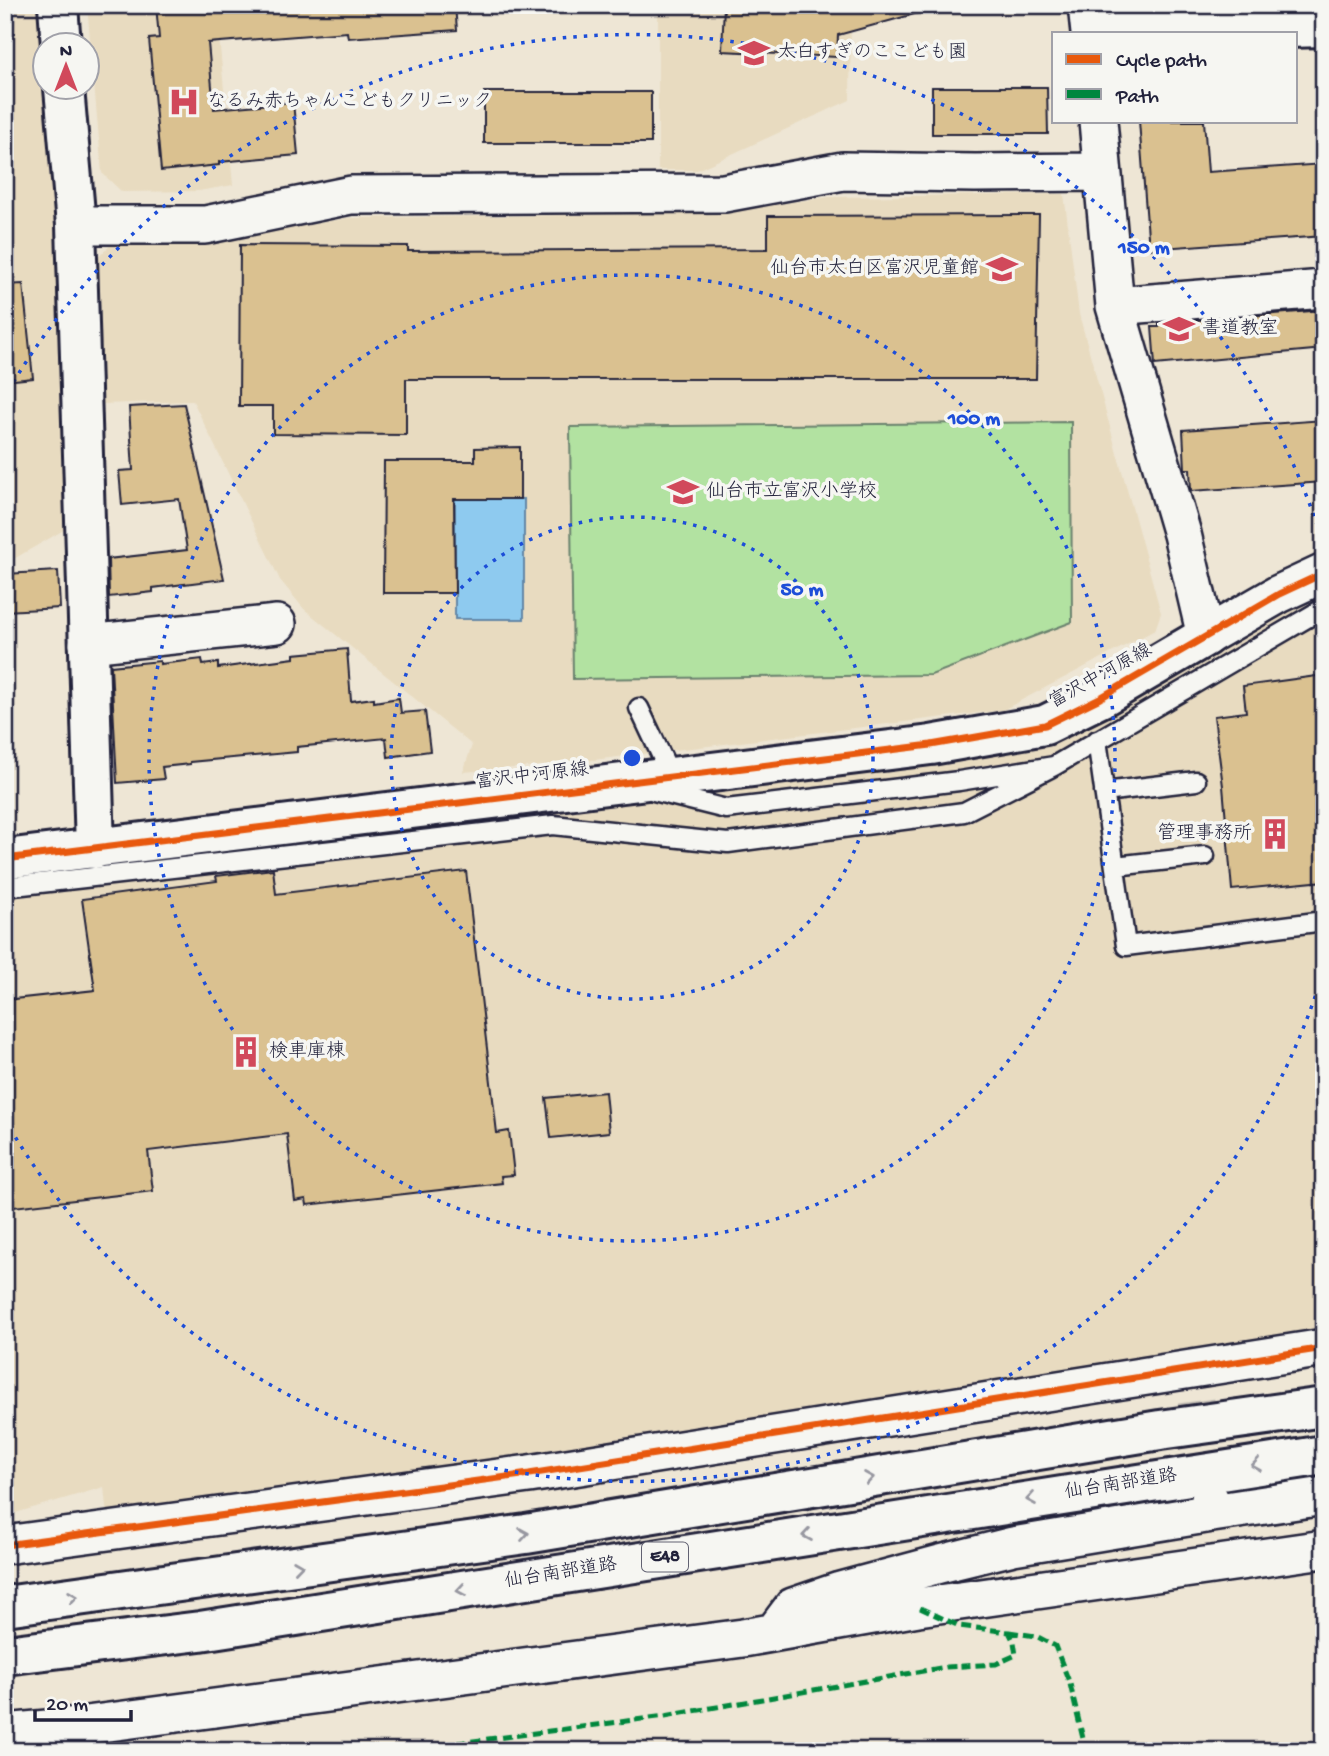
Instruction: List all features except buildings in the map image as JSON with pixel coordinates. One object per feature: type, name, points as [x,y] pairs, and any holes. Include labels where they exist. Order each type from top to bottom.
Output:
[{"type":"main road","points":[[58,5],[60,32]]},
{"type":"main road","points":[[1151,32],[1324,27]]},
{"type":"main road","points":[[65,102],[76,225],[94,849]]},
{"type":"main road","name":"富沢中河原線","points":[[5,859],[931,745],[1045,726],[1100,698],[1206,636]]},
{"type":"main road","name":"E48","points":[[5,1606],[526,1534],[1160,1430],[1324,1407]]},
{"type":"main road","name":"仙台南部道路","points":[[5,1655],[200,1631],[1324,1455]]},
{"type":"street","points":[[1087,5],[1090,32]]},
{"type":"street","points":[[1098,122],[1115,306],[1182,534],[1206,636],[1279,594],[1324,573]]},
{"type":"street","points":[[76,225],[205,225],[351,195],[724,193],[843,171],[1102,172]]},
{"type":"street","points":[[1115,306],[1324,289]]},
{"type":"street","points":[[88,644],[277,624]]},
{"type":"street","points":[[5,1545],[1193,1385],[1324,1348]]},
{"type":"street","points":[[774,1633],[793,1607],[840,1591],[1013,1546],[1211,1506],[1324,1496]]},
{"type":"street","points":[[5,1734],[774,1633],[918,1607],[1324,1549]]},
{"type":"lane","points":[[5,887],[553,825],[728,843],[964,812],[1054,766],[1324,607]]},
{"type":"lane","points":[[639,708],[671,776]]},
{"type":"lane","points":[[1097,740],[1126,946],[1324,921]]},
{"type":"lane","points":[[619,782],[726,808],[959,781],[1054,766]]},
{"type":"lane","points":[[1104,793],[1196,781]]},
{"type":"lane","points":[[1115,866],[1205,856]]},
{"type":"shaded area","points":[[5,5],[38,5],[40,32],[32,32],[32,102],[46,102],[56,224],[69,527],[5,564]]},
{"type":"shaded area","points":[[87,5],[216,5],[233,185],[199,191],[122,192],[102,173],[96,102],[102,102],[102,32],[89,32]]},
{"type":"shaded area","name":"太白すぎのここども園","points":[[658,5],[851,5],[850,100],[697,170],[658,170]]},
{"type":"shaded area","name":"仙台市立富沢小学校","points":[[1064,194],[1079,314],[1161,613],[1155,630],[1003,710],[552,765],[463,772],[472,745],[304,609],[280,580],[193,401],[101,404],[95,260],[115,241],[217,241],[348,218],[712,213],[829,197]]},
{"type":"shaded area","points":[[1324,584],[1324,1336],[666,1440],[107,1518],[104,1487],[5,1516],[5,875],[1011,753],[1053,740]]},
{"type":"green space","points":[[1071,422],[1072,622],[931,675],[573,679],[570,427]]},
{"type":"water","points":[[455,499],[524,499],[524,619],[455,619]]},
{"type":"tunnel","points":[[1196,1401],[1210,1500]]},
{"type":"marked path","points":[[397,1751],[665,1716],[946,1667],[996,1664],[1016,1655],[1009,1632],[959,1626],[918,1607]]},
{"type":"marked path","points":[[1009,1632],[1036,1636],[1055,1646],[1070,1684],[1086,1751]]},
{"type":"cycle path","points":[[5,859],[931,745],[1045,725],[1100,698],[1279,594],[1324,573]]},
{"type":"cycle path","points":[[5,1545],[529,1474],[1324,1348]]},
{"type":"place","name":"太白すぎのここども園","points":[[754,53]]},
{"type":"place","name":"なるみ赤ちゃんこどもクリニック","points":[[184,102]]},
{"type":"place","name":"仙台市太白区富沢児童館","points":[[1002,269]]},
{"type":"place","name":"書道教室","points":[[1179,329]]},
{"type":"place","name":"仙台市立富沢小学校","points":[[683,492]]},
{"type":"place","name":"管理事務所","points":[[1275,834]]},
{"type":"place","name":"検車庫棟","points":[[246,1052]]}]
